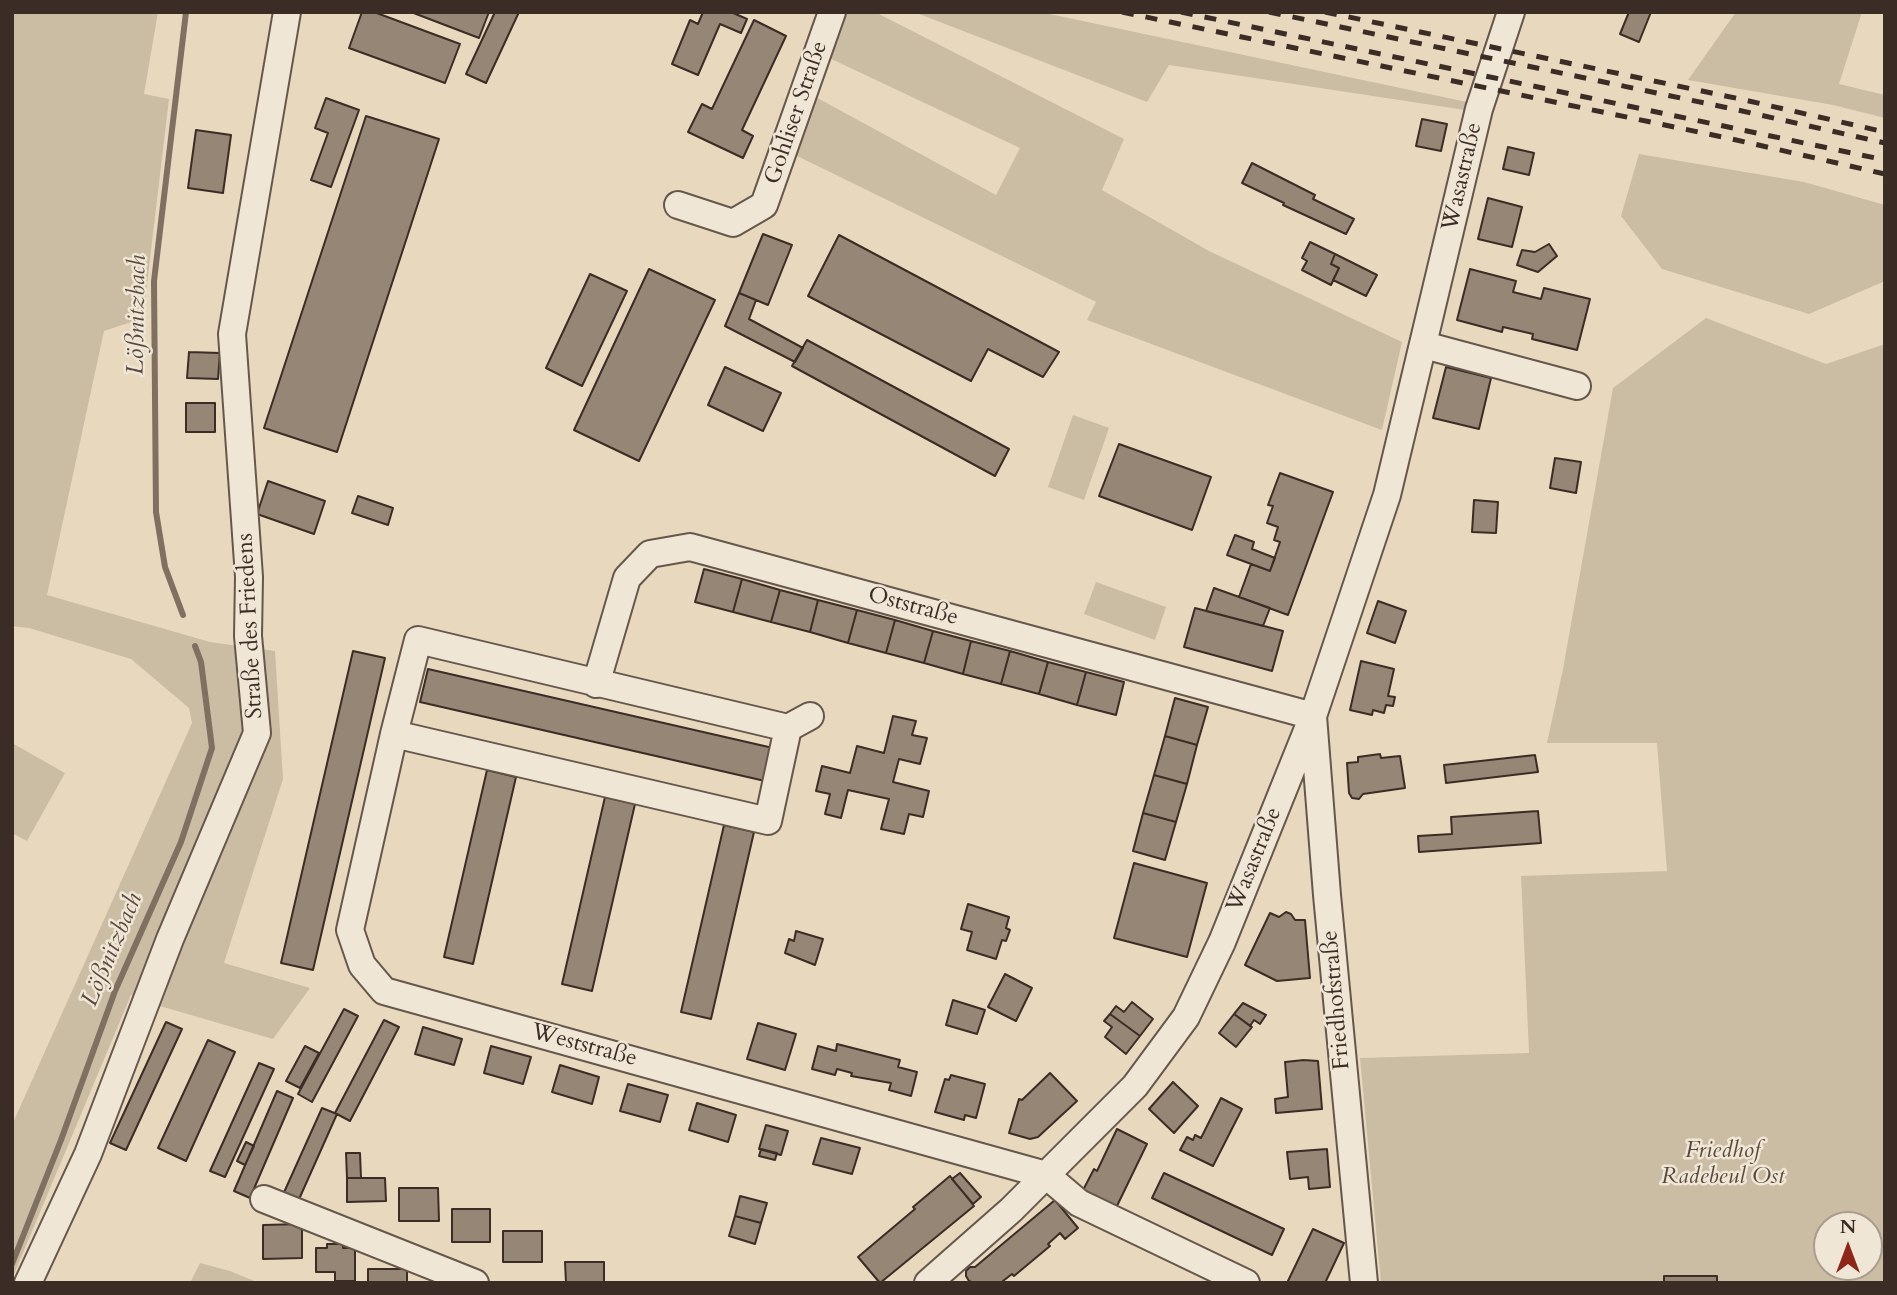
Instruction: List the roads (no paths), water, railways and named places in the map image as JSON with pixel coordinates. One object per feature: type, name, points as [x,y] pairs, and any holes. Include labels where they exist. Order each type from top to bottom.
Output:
[{"type":"street","name":"Straße des Friedens","points":[[28,1283],[88,1154],[170,939],[257,733],[248,636],[249,577],[232,334],[287,12]]},
{"type":"street","name":"Gohliser Straße","points":[[678,205],[733,223],[764,205],[832,12]]},
{"type":"street","name":"Wasastraße","points":[[928,1283],[1011,1210],[1135,1086],[1186,1017],[1222,942],[1313,716],[1387,495],[1479,109],[1511,12]]},
{"type":"street","points":[[1424,345],[1577,386]]},
{"type":"street","name":"Oststraße","points":[[596,684],[627,578],[650,554],[690,547],[1313,716]]},
{"type":"street","name":"Weststraße","points":[[394,734],[768,821],[799,722],[596,684],[418,640],[394,734],[350,930],[362,965],[384,991],[1046,1175]]},
{"type":"street","name":"Friedhofstraße","points":[[1313,716],[1364,1283]]},
{"type":"street","points":[[1046,1175],[1079,1203],[1246,1283]]},
{"type":"street","points":[[264,1199],[475,1283]]},
{"type":"waterway","name":"Lößnitzbach","points":[[183,615],[165,567],[156,512],[154,281],[186,12]]},
{"type":"waterway","name":"Lößnitzbach","points":[[12,1264],[115,991],[181,842],[212,748],[201,662],[195,646]]},
{"type":"railway","points":[[1122,12],[1732,139],[1885,174]]},
{"type":"railway","points":[[1181,12],[1885,160]]},
{"type":"railway","points":[[1269,12],[1885,143]]},
{"type":"railway","points":[[1325,12],[1885,132]]},
{"type":"park label","name":"Friedhof Radebeul Ost","points":[[1723,1165]]}]
